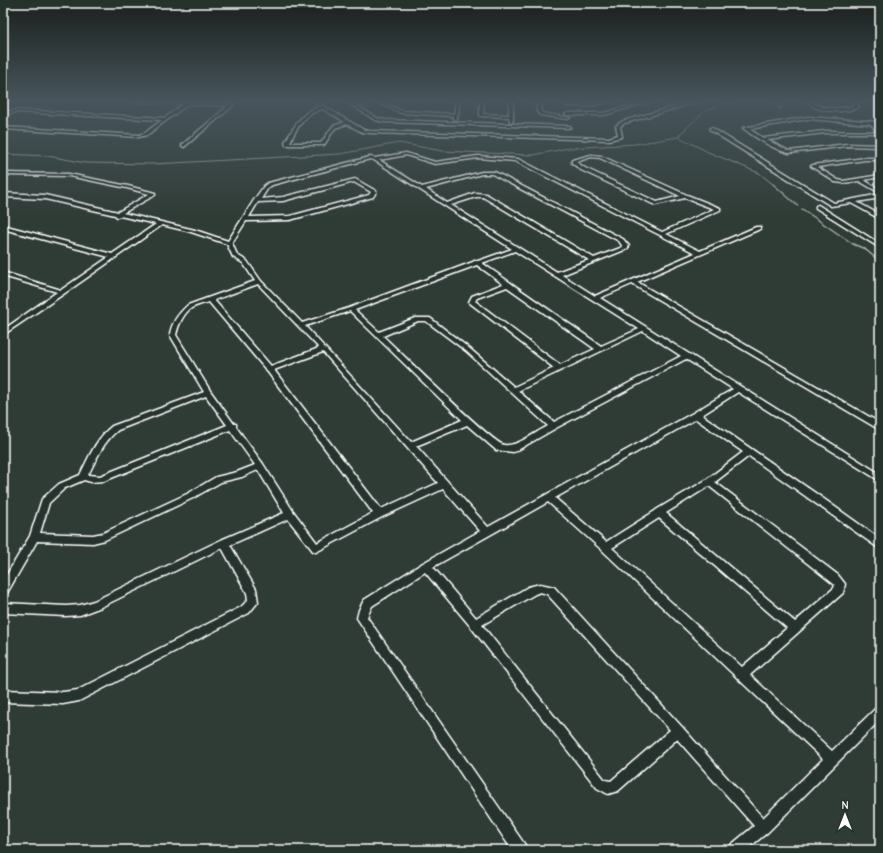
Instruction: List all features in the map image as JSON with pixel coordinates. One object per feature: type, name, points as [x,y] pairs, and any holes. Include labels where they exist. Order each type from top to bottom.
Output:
[{"type":"street","points":[[184,146],[191,140]]},
{"type":"street","points":[[289,140],[287,142],[288,144],[322,144],[325,140]]},
{"type":"street","points":[[727,140],[833,205],[880,196]]},
{"type":"street","points":[[763,140],[784,151],[789,152],[848,145],[880,146]]},
{"type":"street","points":[[229,243],[246,219],[256,201],[270,184],[367,158],[375,159],[406,154],[435,163],[478,157],[516,160],[700,252]]},
{"type":"street","points":[[663,233],[718,209],[685,196],[601,157],[591,156],[574,161],[576,166],[657,204],[685,196]]},
{"type":"street","points":[[375,159],[880,478]]},
{"type":"street","points":[[880,159],[865,159],[813,166],[839,182],[880,176]]},
{"type":"street","points":[[421,189],[482,173],[493,173],[621,240],[626,246],[625,248],[558,274]]},
{"type":"street","points":[[3,174],[69,175],[128,187],[153,194],[117,215]]},
{"type":"street","points":[[859,179],[880,192]]},
{"type":"street","points":[[246,219],[290,218],[370,196],[374,192],[358,181],[351,180],[283,199],[256,201]]},
{"type":"street","points":[[3,195],[45,197],[117,215],[193,231],[229,243],[235,256],[245,262],[259,282],[324,349],[487,532]]},
{"type":"street","points":[[446,205],[475,195],[484,195],[594,260]]},
{"type":"street","points":[[854,202],[880,217]]},
{"type":"street","points":[[818,207],[880,246]]},
{"type":"street","points":[[3,333],[160,224]]},
{"type":"street","points":[[3,227],[112,256]]},
{"type":"street","points":[[596,298],[758,228]]},
{"type":"street","points":[[302,325],[351,309],[476,262],[516,249]]},
{"type":"street","points":[[476,262],[600,349]]},
{"type":"street","points":[[3,274],[62,292]]},
{"type":"street","points":[[259,282],[210,299],[187,309],[173,331],[174,339],[208,393],[233,426],[260,466],[290,514],[316,548],[380,514],[445,484]]},
{"type":"street","points":[[632,282],[880,427]]},
{"type":"street","points":[[508,284],[474,297],[472,302],[559,368]]},
{"type":"street","points":[[210,299],[270,369],[380,514]]},
{"type":"street","points":[[351,309],[468,421],[499,448],[506,450],[513,449],[553,426],[686,356]]},
{"type":"street","points":[[379,335],[417,319],[428,319],[468,350],[553,426]]},
{"type":"street","points":[[514,390],[643,329]]},
{"type":"street","points":[[270,369],[324,349]]},
{"type":"street","points":[[520,850],[362,618],[364,610],[368,603],[426,566],[696,415],[738,389]]},
{"type":"street","points":[[83,478],[102,439],[115,428],[208,393]]},
{"type":"street","points":[[696,415],[880,544]]},
{"type":"street","points":[[411,445],[468,421]]},
{"type":"street","points":[[3,590],[34,538],[45,501],[62,486],[83,478],[101,478],[233,426]]},
{"type":"street","points":[[605,547],[709,482],[749,452]]},
{"type":"street","points":[[34,538],[93,539],[105,536],[190,496],[219,479],[239,474],[260,466]]},
{"type":"street","points":[[709,482],[840,584],[839,590],[741,675]]},
{"type":"street","points":[[549,498],[605,547],[832,759]]},
{"type":"street","points":[[659,512],[795,628]]},
{"type":"street","points":[[3,608],[66,611],[80,610],[97,604],[224,543],[290,514]]},
{"type":"street","points":[[3,696],[64,698],[79,695],[244,610],[253,602],[252,592],[224,543]]},
{"type":"street","points":[[426,566],[475,624],[601,784],[608,788],[614,787],[678,731]]},
{"type":"street","points":[[475,624],[532,590],[540,588],[550,590],[763,827]]},
{"type":"street","points":[[736,850],[763,827],[880,712]]},
{"type":"waterway","points":[[3,154],[48,156],[86,163],[154,164],[340,154],[399,143],[443,151],[533,155],[569,148],[635,144],[661,140]]},
{"type":"waterway","points":[[684,140],[708,152],[759,173],[774,185]]},
{"type":"waterway","points":[[773,184],[798,206]]},
{"type":"waterway","points":[[802,209],[853,244],[865,249],[880,262]]}]
